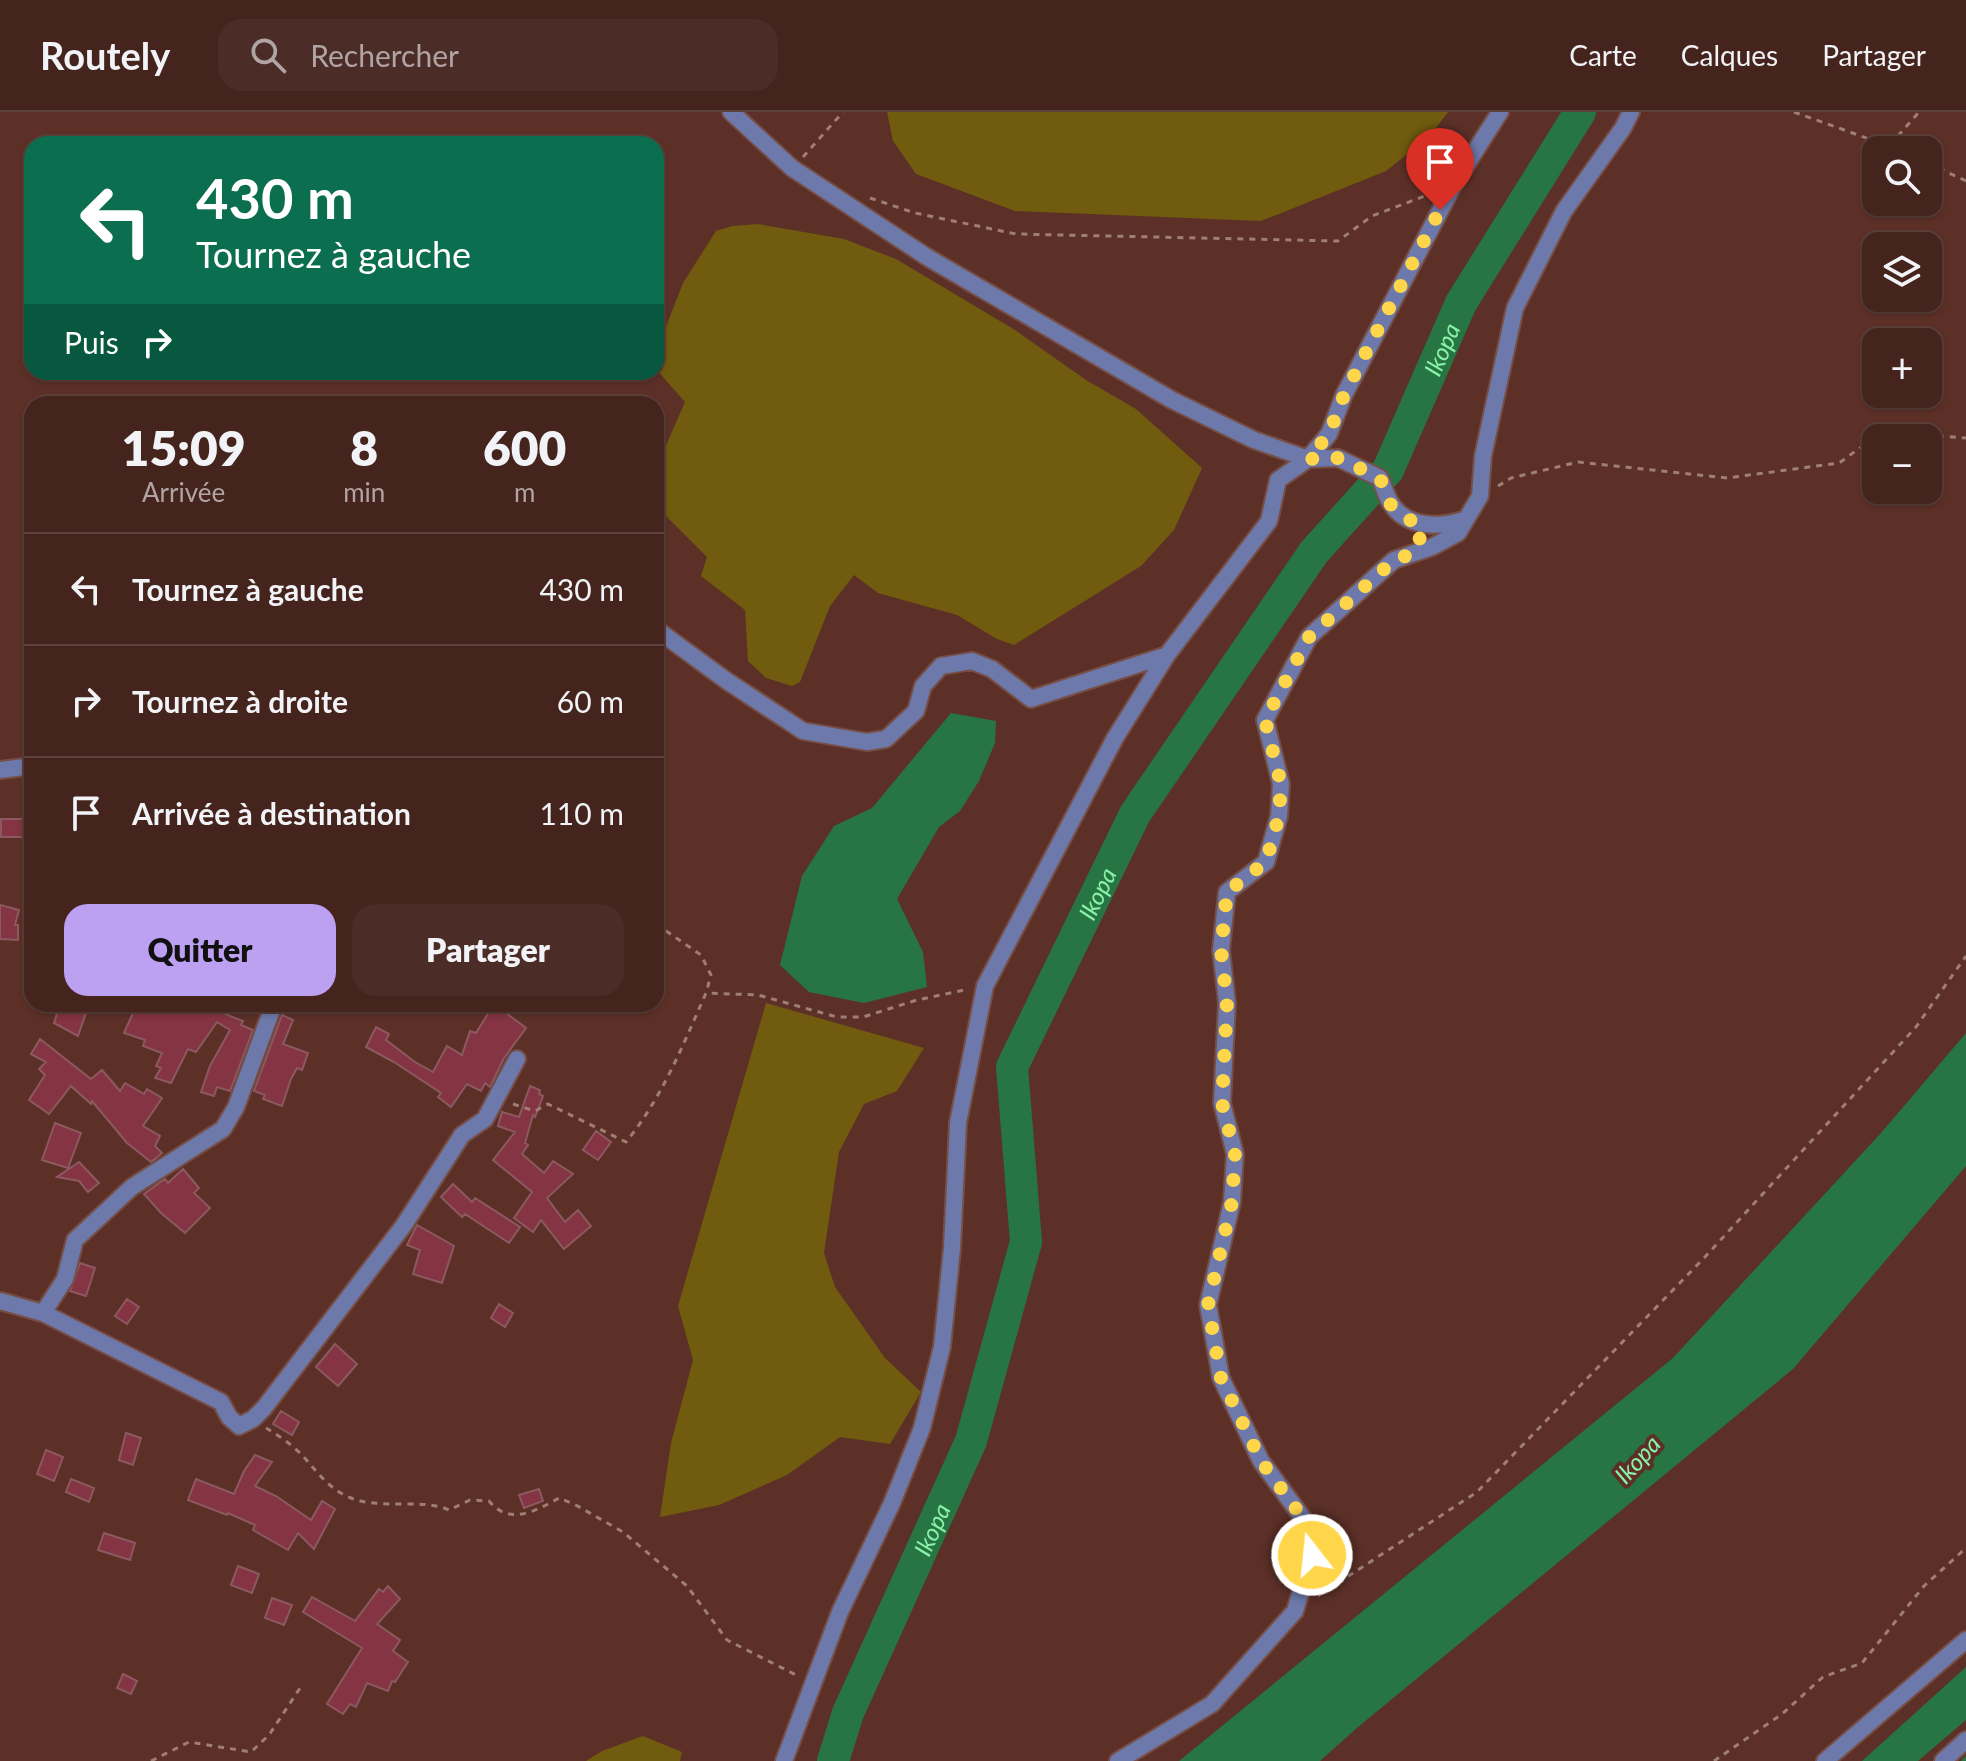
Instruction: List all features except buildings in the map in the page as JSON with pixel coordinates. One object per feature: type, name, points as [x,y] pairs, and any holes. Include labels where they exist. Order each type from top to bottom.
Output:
[{"type":"street","points":[[731,112],[792,168],[927,257],[1172,400],[1254,440],[1308,459],[1338,458],[1380,478],[1391,505],[1423,530],[1414,553]]},
{"type":"street","points":[[784,1761],[840,1612],[892,1503],[922,1428],[942,1347],[952,1248],[958,1123],[985,986],[1115,738],[1167,655],[1269,521],[1278,480],[1308,459],[1329,434],[1344,395],[1453,186],[1500,112]]},
{"type":"street","points":[[1118,1761],[1212,1704],[1295,1611],[1312,1555],[1305,1521],[1261,1461],[1221,1378],[1208,1305],[1232,1202],[1235,1154],[1222,1103],[1227,1003],[1221,950],[1227,892],[1266,862],[1279,816],[1281,784],[1265,720],[1309,637],[1394,560],[1458,533],[1480,496],[1483,456],[1515,308],[1564,211],[1631,112]]},
{"type":"street","points":[[1415,522],[1445,527],[1466,519]]},
{"type":"street","points":[[664,635],[803,731],[867,742],[886,739],[916,711],[923,686],[941,666],[972,661],[992,669],[1031,699],[1167,655]]},
{"type":"street","points":[[0,770],[24,767]]},
{"type":"street","points":[[43,1313],[65,1279],[75,1240],[132,1187],[223,1129],[236,1107],[271,1012]]},
{"type":"street","points":[[0,1301],[43,1313],[221,1402],[229,1417],[239,1426],[253,1419],[404,1225],[462,1135],[485,1119],[517,1059]]},
{"type":"street","points":[[1825,1761],[1966,1640]]},
{"type":"street","points":[[1943,1761],[1966,1740]]},
{"type":"path","points":[[792,168],[843,112]]},
{"type":"path","points":[[1794,112],[1862,138]]},
{"type":"path","points":[[1898,136],[1919,112]]},
{"type":"path","points":[[1942,170],[1966,181]]},
{"type":"path","points":[[860,195],[915,213],[1016,234],[1338,241],[1372,216],[1453,186]]},
{"type":"path","points":[[1480,496],[1511,478],[1578,462],[1727,478],[1839,463],[1882,432],[1966,438]]},
{"type":"path","points":[[497,1097],[535,1111],[548,1104],[626,1142],[672,1071],[711,975],[701,955],[664,930]]},
{"type":"path","points":[[1295,1611],[1477,1492],[1704,1258],[1916,1027],[1966,956]]},
{"type":"path","points":[[706,993],[758,995],[837,1017],[863,1017],[917,1000],[985,986]]},
{"type":"path","points":[[253,1419],[298,1452],[331,1489],[355,1499],[402,1506],[438,1505],[449,1510],[470,1500],[489,1501],[509,1516],[539,1509],[559,1498],[574,1504],[623,1532],[687,1586],[727,1640],[815,1682]]},
{"type":"path","points":[[1714,1761],[1782,1714],[1823,1677],[1862,1663],[1924,1586],[1966,1548]]},
{"type":"path","points":[[151,1761],[189,1742],[251,1752],[269,1735],[302,1685]]},
{"type":"shaded area","points":[[887,112],[1448,112],[1430,136],[1386,171],[1261,221],[1015,211],[916,174],[893,141]]},
{"type":"shaded area","points":[[758,224],[844,239],[896,259],[1015,330],[1086,380],[1136,409],[1202,468],[1174,530],[1141,566],[1014,645],[997,639],[957,615],[878,593],[854,575],[830,606],[800,682],[792,686],[766,678],[748,661],[745,610],[701,576],[707,557],[664,514],[664,450],[685,402],[664,378],[664,332],[683,283],[716,231]]},
{"type":"shaded area","points":[[766,1003],[924,1048],[897,1091],[864,1104],[839,1152],[824,1253],[835,1287],[885,1358],[921,1392],[890,1444],[840,1437],[787,1475],[719,1505],[660,1517],[671,1443],[693,1360],[678,1306]]},
{"type":"shaded area","points":[[643,1736],[682,1752],[680,1761],[586,1761],[602,1751]]},
{"type":"water","points":[[951,713],[996,721],[995,743],[979,781],[960,811],[939,827],[897,899],[923,952],[927,987],[864,1003],[809,992],[780,965],[802,876],[834,826],[872,808]]},
{"type":"water","points":[[1966,1033],[1966,1166],[1793,1369],[1320,1761],[1179,1761],[1673,1358],[1881,1133]]},
{"type":"water","points":[[1966,1667],[1966,1720],[1918,1761],[1862,1761]]},
{"type":"waterway","name":"Ikopa","points":[[833,1761],[848,1713],[971,1441],[1026,1242],[1012,1067],[1135,814],[1314,552],[1388,470],[1461,303],[1580,112]]},
{"type":"route","points":[[1312,1555],[1305,1521],[1261,1461],[1221,1378],[1208,1305],[1232,1202],[1235,1154],[1222,1103],[1227,1003],[1221,950],[1227,892],[1266,862],[1279,816],[1281,784],[1265,720],[1309,637],[1394,560],[1414,553],[1419,544],[1423,530],[1391,505],[1380,478],[1338,458],[1308,459],[1329,434],[1344,395],[1440,210]]}]
